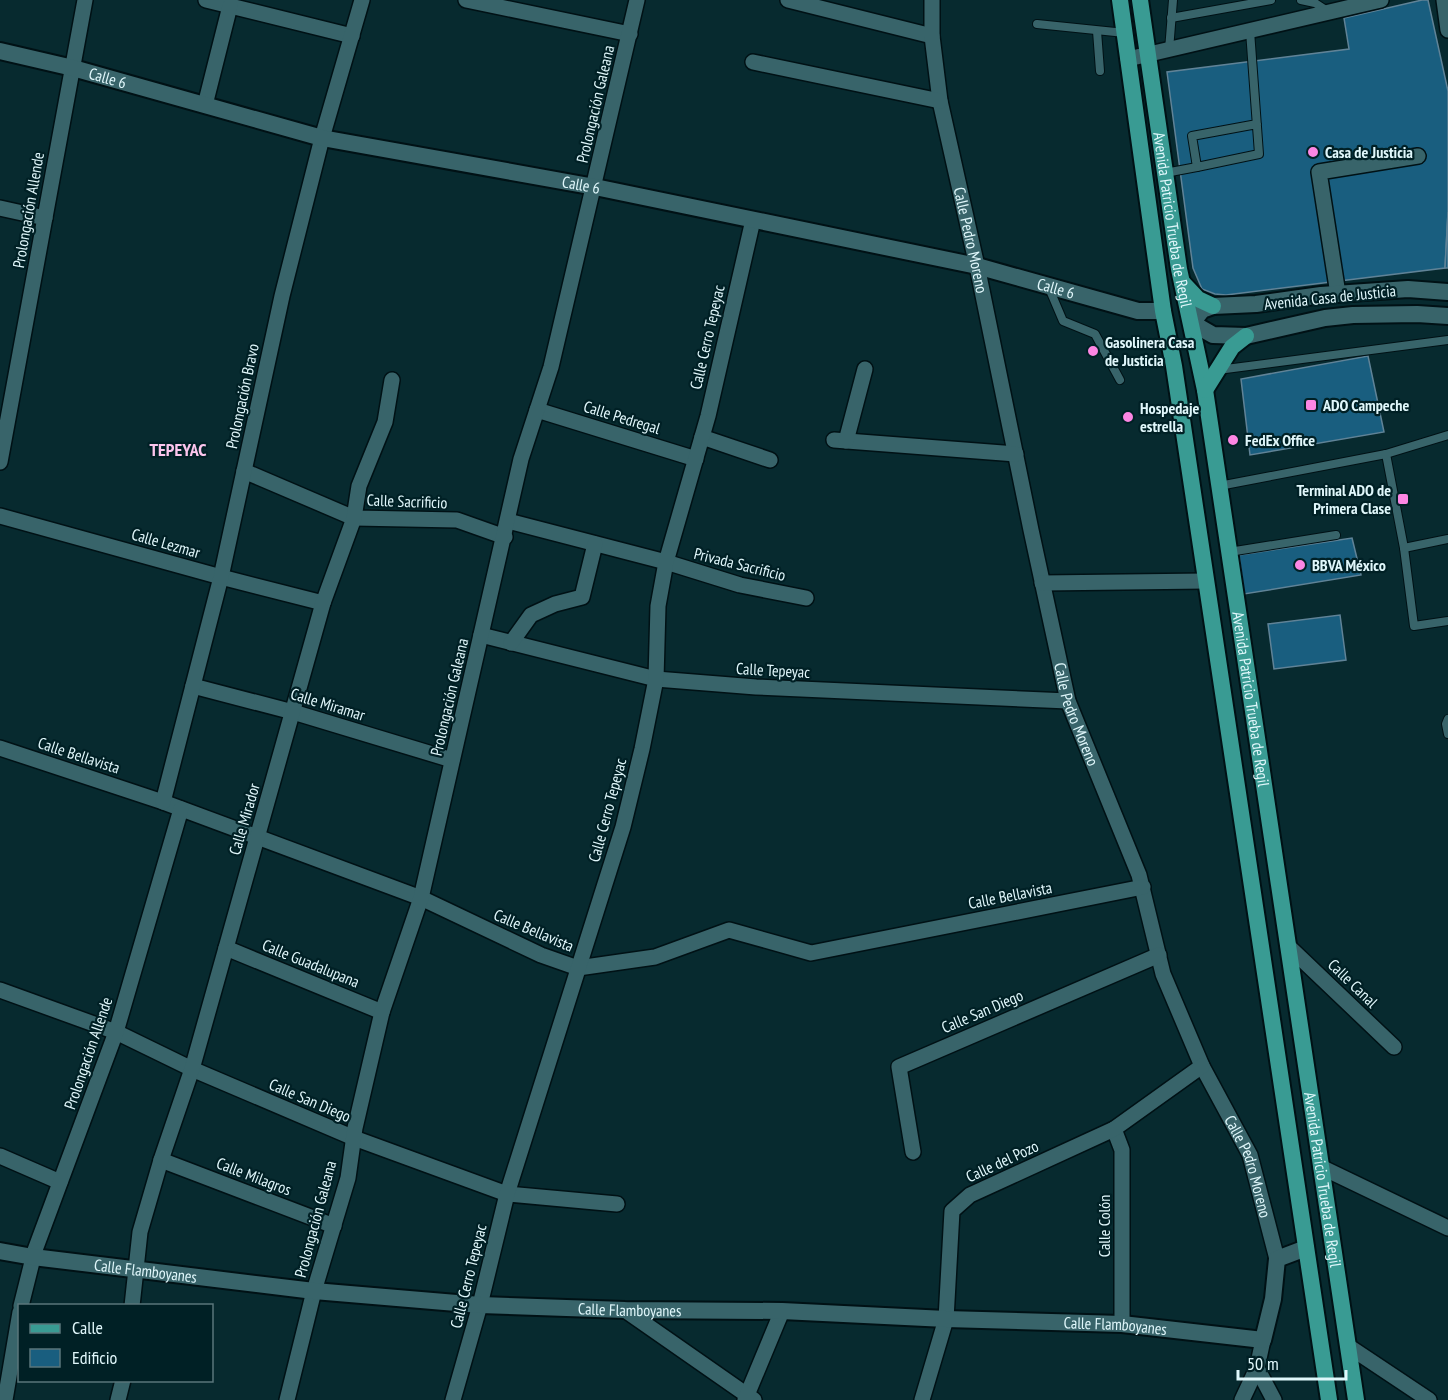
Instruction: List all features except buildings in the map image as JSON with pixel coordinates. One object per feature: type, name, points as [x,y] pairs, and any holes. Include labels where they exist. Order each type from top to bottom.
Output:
[{"type":"main road","name":"Avenida Patricio Trueba de Regil","points":[[1119,0],[1163,311],[1174,366],[1329,1400]]},
{"type":"main road","name":"Avenida Patricio Trueba de Regil","points":[[1140,0],[1182,282],[1205,390],[1356,1400]]},
{"type":"main road","points":[[1163,311],[1174,306],[1180,296],[1182,282]]},
{"type":"main road","points":[[1182,282],[1198,299],[1213,306]]},
{"type":"main road","points":[[1163,311],[1192,323],[1187,327],[1178,344],[1174,366]]},
{"type":"main road","points":[[1205,390],[1232,347],[1246,336]]},
{"type":"street","name":"Prolongación Allende","points":[[0,462],[85,0]]},
{"type":"street","points":[[206,0],[352,36]]},
{"type":"street","name":"Prolongación Bravo","points":[[163,802],[221,577],[282,296],[322,138],[362,0]]},
{"type":"street","points":[[466,0],[630,34]]},
{"type":"street","name":"Prolongación Galeana","points":[[287,1400],[314,1291],[348,1178],[354,1138],[382,1012],[421,898],[521,459],[551,367],[637,0]]},
{"type":"street","points":[[788,0],[932,36]]},
{"type":"street","name":"Calle Pedro Moreno","points":[[932,0],[932,36],[940,101],[1068,701],[1140,875],[1163,974],[1202,1066],[1250,1155],[1277,1259],[1273,1299],[1257,1368],[1242,1400]]},
{"type":"street","points":[[1128,59],[1381,0]]},
{"type":"street","points":[[1444,0],[1448,30]]},
{"type":"street","points":[[205,105],[230,6]]},
{"type":"street","name":"Calle 6","points":[[0,51],[72,68],[322,138],[595,187],[977,267],[1138,311],[1163,311]]},
{"type":"street","points":[[753,62],[940,101]]},
{"type":"street","points":[[1325,318],[1329,295],[1319,172],[1418,156]]},
{"type":"street","points":[[0,208],[45,218]]},
{"type":"street","name":"Calle Cerro Tepeyac","points":[[453,1400],[480,1305],[507,1194],[623,827],[656,679],[658,606],[666,562],[702,437],[753,220]]},
{"type":"street","name":"Avenida Casa de Justicia","points":[[1213,306],[1257,304],[1329,295],[1408,289],[1448,292]]},
{"type":"street","points":[[1192,323],[1202,310],[1213,306]]},
{"type":"street","name":"Avenida Casa de Justicia","points":[[1192,323],[1213,335],[1246,336],[1325,318],[1353,315],[1448,316]]},
{"type":"street","points":[[865,369],[840,440],[1016,454]]},
{"type":"street","name":"Calle Mirador","points":[[136,1270],[140,1232],[161,1160],[192,1069],[323,603],[354,518],[359,486],[385,422],[392,380]]},
{"type":"street","name":"Calle Pedregal","points":[[537,410],[696,459]]},
{"type":"street","points":[[702,437],[770,460]]},
{"type":"street","name":"Calle Sacrificio","points":[[244,471],[354,518],[457,520],[505,537]]},
{"type":"street","name":"Calle Lezmar","points":[[0,516],[323,603]]},
{"type":"street","points":[[508,521],[666,562]]},
{"type":"street","points":[[511,643],[531,615],[555,604],[582,597],[595,544]]},
{"type":"street","name":"Privada Sacrificio","points":[[666,562],[740,585],[806,598]]},
{"type":"street","points":[[1042,583],[1206,581]]},
{"type":"street","name":"Calle Tepeyac","points":[[482,635],[656,679],[756,687],[1068,701]]},
{"type":"street","name":"Calle Miramar","points":[[193,686],[293,712],[452,760]]},
{"type":"street","name":"Calle Bellavista","points":[[0,748],[163,802],[421,898],[541,955],[578,968],[655,957],[729,930],[811,953],[1143,887]]},
{"type":"street","name":"Prolongación Allende","points":[[21,1304],[33,1257],[116,1032],[181,809]]},
{"type":"street","name":"Calle Canal","points":[[1288,945],[1394,1047]]},
{"type":"street","name":"Calle Guadalupana","points":[[226,948],[382,1012]]},
{"type":"street","name":"Calle San Diego","points":[[913,1152],[899,1067],[1159,955]]},
{"type":"street","name":"Calle San Diego","points":[[0,990],[116,1032],[192,1069],[354,1138],[507,1194],[617,1204]]},
{"type":"street","name":"Calle del Pozo","points":[[922,1400],[946,1319],[952,1211],[970,1195],[1114,1130],[1202,1066]]},
{"type":"street","name":"Calle Colón","points":[[1114,1130],[1122,1150],[1122,1324]]},
{"type":"street","points":[[0,1156],[60,1182]]},
{"type":"street","name":"Calle Milagros","points":[[161,1160],[334,1226]]},
{"type":"street","points":[[1321,1167],[1448,1228]]},
{"type":"street","points":[[1277,1259],[1306,1248]]},
{"type":"street","name":"Calle Flamboyanes","points":[[0,1251],[314,1291],[480,1305],[625,1310],[782,1311],[1122,1324],[1263,1340]]},
{"type":"street","points":[[132,1304],[136,1270]]},
{"type":"street","points":[[625,1310],[749,1398],[782,1311]]},
{"type":"street","points":[[5,1400],[18,1324]]},
{"type":"street","points":[[1348,1346],[1429,1400]]},
{"type":"street","points":[[1257,1368],[1274,1400]]},
{"type":"street","points":[[118,1400],[122,1382]]},
{"type":"lane","points":[[1168,50],[1173,0]]},
{"type":"lane","points":[[1172,18],[1271,0]]},
{"type":"lane","points":[[1301,0],[1316,3],[1329,12]]},
{"type":"lane","points":[[1037,24],[1125,33]]},
{"type":"lane","points":[[1097,31],[1100,71]]},
{"type":"lane","points":[[1165,173],[1258,154],[1250,31]]},
{"type":"lane","points":[[1197,167],[1192,136],[1257,124]]},
{"type":"lane","points":[[1049,287],[1063,321],[1095,334],[1120,380]]},
{"type":"lane","points":[[1217,371],[1448,340]]},
{"type":"lane","points":[[1219,486],[1386,454],[1448,435]]},
{"type":"lane","points":[[1386,454],[1404,548],[1414,626],[1448,621]]},
{"type":"lane","points":[[1229,552],[1336,535]]},
{"type":"lane","points":[[1404,548],[1448,539]]},
{"type":"lane","points":[[1448,719],[1446,724],[1448,734]]},
{"type":"place","name":"Casa de Justicia","points":[[1313,152]]},
{"type":"place","name":"Gasolinera Casa de Justicia","points":[[1093,351]]},
{"type":"place","name":"ADO Campeche","points":[[1311,405]]},
{"type":"place","name":"Hospedaje estrella","points":[[1128,417]]},
{"type":"place","name":"FedEx Office","points":[[1233,440]]},
{"type":"place","name":"Terminal ADO de Primera Clase","points":[[1403,499]]},
{"type":"place","name":"BBVA México","points":[[1300,565]]},
{"type":"district","name":"TEPEYAC","points":[[178,449]]}]
